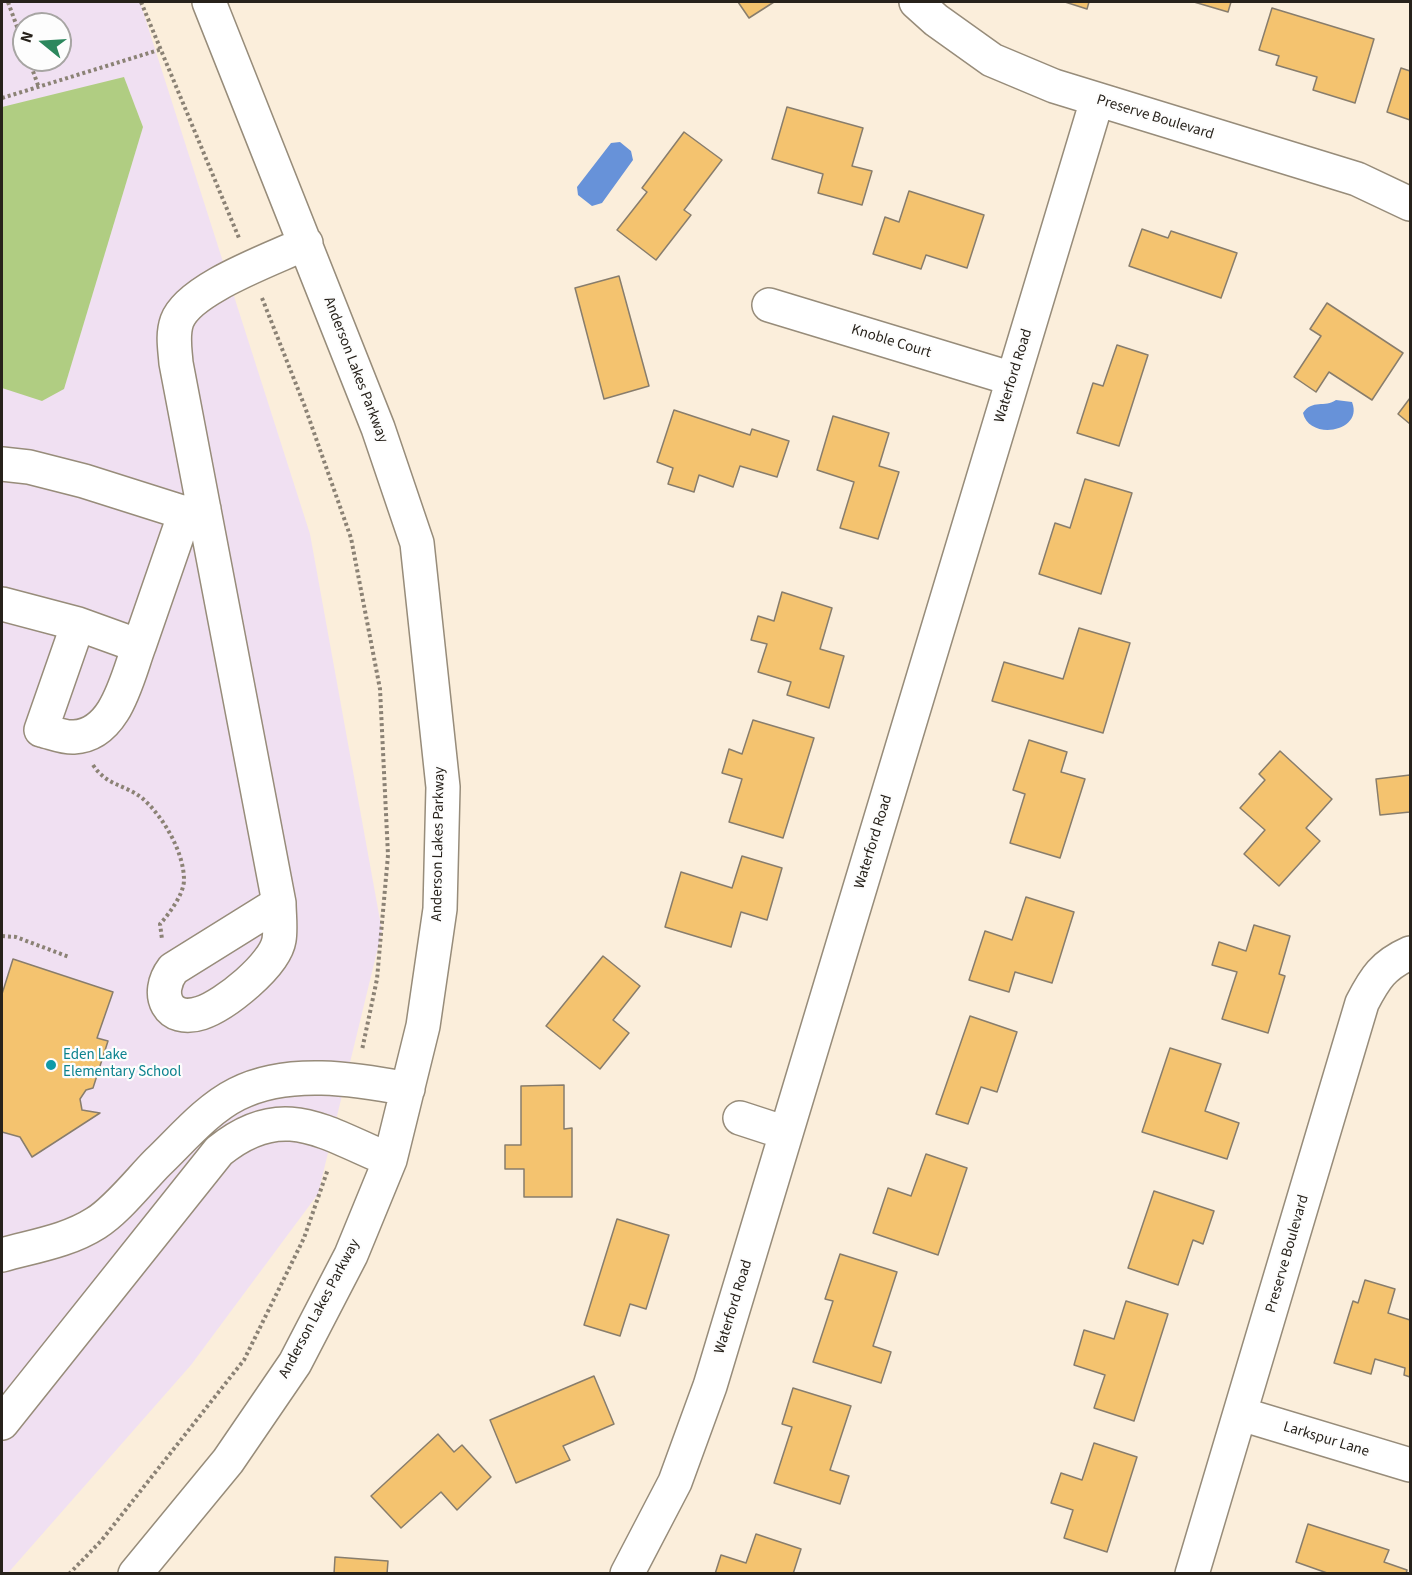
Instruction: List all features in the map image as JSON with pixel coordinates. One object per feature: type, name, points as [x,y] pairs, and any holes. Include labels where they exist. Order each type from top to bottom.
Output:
[{"type":"street","name":"Anderson Lakes Parkway","points":[[135,1574],[228,1461],[295,1363],[351,1255],[390,1160],[423,1026],[440,909],[442,798],[417,543],[378,428],[209,2]]},
{"type":"street","name":"Preserve Boulevard","points":[[916,2],[936,20],[992,60],[1054,86],[1357,179],[1410,204]]},
{"type":"street","name":"Waterford Road","points":[[627,1574],[675,1482],[710,1386],[1098,100]]},
{"type":"street","points":[[279,903],[195,511],[174,339],[177,322],[184,308],[199,293],[306,243]]},
{"type":"street","name":"Knoble Court","points":[[769,305],[1013,379]]},
{"type":"street","points":[[2,464],[29,467],[195,511]]},
{"type":"street","points":[[78,624],[41,730],[74,737],[92,732],[106,721],[117,704],[195,511]]},
{"type":"street","points":[[2,604],[78,624],[139,646]]},
{"type":"street","name":"Preserve Boulevard","points":[[1192,1574],[1362,1003],[1375,977],[1395,960],[1410,953]]},
{"type":"street","points":[[2,1255],[74,1235],[99,1221],[182,1139],[237,1094],[265,1084],[331,1079],[356,1080],[408,1089]]},
{"type":"street","points":[[740,1118],[786,1133]]},
{"type":"street","points":[[2,1423],[219,1151],[237,1136],[257,1126],[276,1122],[296,1123],[390,1160]]},
{"type":"street","name":"Larkspur Lane","points":[[1241,1414],[1410,1465]]},
{"type":"path","points":[[2,98],[162,49],[141,2]]},
{"type":"path","points":[[33,72],[39,88]]},
{"type":"path","points":[[74,737],[101,778],[141,798],[162,820],[177,851],[184,881],[171,913],[160,924],[164,945]]},
{"type":"path","points":[[2,936],[16,937],[69,957]]},
{"type":"shaded area","points":[[2,2],[140,2],[310,534],[382,931],[318,1194],[191,1365],[8,1573],[2,1574]]},
{"type":"green space","points":[[124,77],[143,127],[64,389],[42,401],[2,388],[2,107]]},
{"type":"water","points":[[620,142],[631,151],[633,160],[602,203],[592,206],[578,195],[577,187],[611,143]]},
{"type":"water","points":[[1336,400],[1352,402],[1354,412],[1343,426],[1324,430],[1307,422],[1303,413],[1310,406]]},
{"type":"building","points":[[738,2],[774,2],[749,18]]},
{"type":"building","points":[[1065,2],[1089,2],[1087,9]]},
{"type":"building","points":[[1194,2],[1231,2],[1228,12]]},
{"type":"building","points":[[1272,8],[1374,39],[1355,103],[1313,90],[1317,77],[1276,65],[1279,56],[1259,50]]},
{"type":"building","points":[[1401,68],[1410,71],[1410,120],[1387,112]]},
{"type":"building","points":[[787,107],[863,128],[852,166],[872,171],[862,205],[818,193],[823,174],[772,159]]},
{"type":"building","points":[[684,132],[722,160],[684,210],[691,215],[656,260],[617,230],[647,192],[642,188]]},
{"type":"building","points":[[909,191],[984,215],[967,268],[926,255],[921,269],[873,254],[885,217],[899,222]]},
{"type":"building","points":[[1142,229],[1168,238],[1171,231],[1237,253],[1221,298],[1129,266]]},
{"type":"building","points":[[619,276],[649,386],[604,399],[575,288]]},
{"type":"building","points":[[1327,303],[1403,353],[1372,400],[1329,372],[1316,392],[1294,377],[1321,336],[1310,329]]},
{"type":"building","points":[[1117,345],[1148,355],[1119,446],[1077,433],[1093,383],[1103,386]]},
{"type":"building","points":[[1410,398],[1410,424],[1398,414]]},
{"type":"building","points":[[674,410],[750,435],[752,429],[789,441],[777,477],[740,466],[733,487],[699,475],[694,492],[668,484],[673,468],[657,462]]},
{"type":"building","points":[[833,416],[889,433],[879,466],[899,472],[878,539],[840,528],[854,482],[817,470]]},
{"type":"building","points":[[1085,479],[1132,493],[1101,594],[1039,574],[1055,523],[1070,528]]},
{"type":"building","points":[[782,592],[832,608],[820,649],[844,656],[829,708],[787,695],[791,682],[758,672],[767,644],[751,640],[758,616],[774,621]]},
{"type":"building","points":[[1079,628],[1130,643],[1103,733],[992,701],[1004,662],[1063,679]]},
{"type":"building","points":[[753,720],[814,738],[783,838],[729,822],[742,779],[722,773],[729,749],[742,754]]},
{"type":"building","points":[[1029,740],[1067,752],[1061,772],[1085,779],[1060,858],[1010,843],[1025,794],[1013,790]]},
{"type":"building","points":[[1280,751],[1332,799],[1306,828],[1320,841],[1279,886],[1244,854],[1265,830],[1240,808],[1265,780],[1259,774]]},
{"type":"building","points":[[1410,775],[1410,812],[1380,815],[1376,779]]},
{"type":"building","points":[[742,856],[782,868],[767,920],[741,912],[731,947],[665,927],[681,872],[732,888]]},
{"type":"building","points":[[1026,897],[1074,912],[1052,983],[1015,972],[1009,992],[969,980],[985,931],[1012,940]]},
{"type":"building","points":[[1254,925],[1290,936],[1279,974],[1285,976],[1268,1033],[1222,1019],[1237,972],[1212,965],[1219,942],[1246,951]]},
{"type":"building","points":[[603,956],[640,986],[613,1020],[629,1033],[600,1069],[546,1026]]},
{"type":"building","name":"Eden Lake Elementary School","points":[[13,959],[113,992],[97,1038],[108,1041],[93,1088],[86,1090],[80,1099],[82,1110],[100,1113],[32,1157],[20,1137],[2,1132],[2,994]]},
{"type":"building","points":[[970,1016],[1017,1032],[997,1092],[981,1087],[968,1124],[936,1114]]},
{"type":"building","points":[[1170,1048],[1221,1064],[1205,1111],[1239,1123],[1227,1159],[1142,1132]]},
{"type":"building","points":[[564,1085],[564,1129],[572,1128],[572,1197],[524,1197],[524,1169],[505,1169],[505,1145],[521,1145],[521,1086]]},
{"type":"building","points":[[926,1154],[967,1168],[938,1255],[873,1233],[888,1188],[911,1196]]},
{"type":"building","points":[[1154,1191],[1214,1211],[1203,1244],[1193,1240],[1178,1285],[1128,1268]]},
{"type":"building","points":[[617,1219],[669,1235],[646,1309],[630,1304],[620,1336],[584,1325]]},
{"type":"building","points":[[840,1254],[897,1272],[873,1346],[891,1352],[881,1383],[813,1362],[833,1301],[825,1299]]},
{"type":"building","points":[[1365,1280],[1395,1289],[1388,1313],[1410,1320],[1410,1377],[1404,1375],[1405,1368],[1375,1359],[1371,1374],[1334,1363],[1353,1301],[1358,1303]]},
{"type":"building","points":[[1126,1301],[1168,1314],[1134,1421],[1094,1408],[1105,1375],[1074,1365],[1084,1330],[1114,1339]]},
{"type":"building","points":[[594,1376],[614,1424],[563,1446],[570,1460],[516,1483],[490,1420]]},
{"type":"building","points":[[793,1388],[851,1406],[830,1470],[849,1476],[840,1504],[774,1483],[792,1427],[782,1424]]},
{"type":"building","points":[[438,1434],[454,1452],[462,1445],[491,1477],[457,1510],[441,1492],[401,1528],[371,1496]]},
{"type":"building","points":[[1094,1443],[1137,1457],[1107,1552],[1064,1538],[1073,1510],[1051,1503],[1061,1473],[1082,1480]]},
{"type":"building","points":[[1308,1524],[1389,1550],[1384,1562],[1407,1570],[1406,1574],[1330,1574],[1296,1562]]},
{"type":"building","points":[[756,1534],[801,1549],[793,1574],[715,1574],[721,1555],[746,1563]]},
{"type":"building","points":[[335,1557],[388,1561],[387,1574],[334,1574]]},
{"type":"place","name":"Eden Lake Elementary School","points":[[51,1065]]}]
